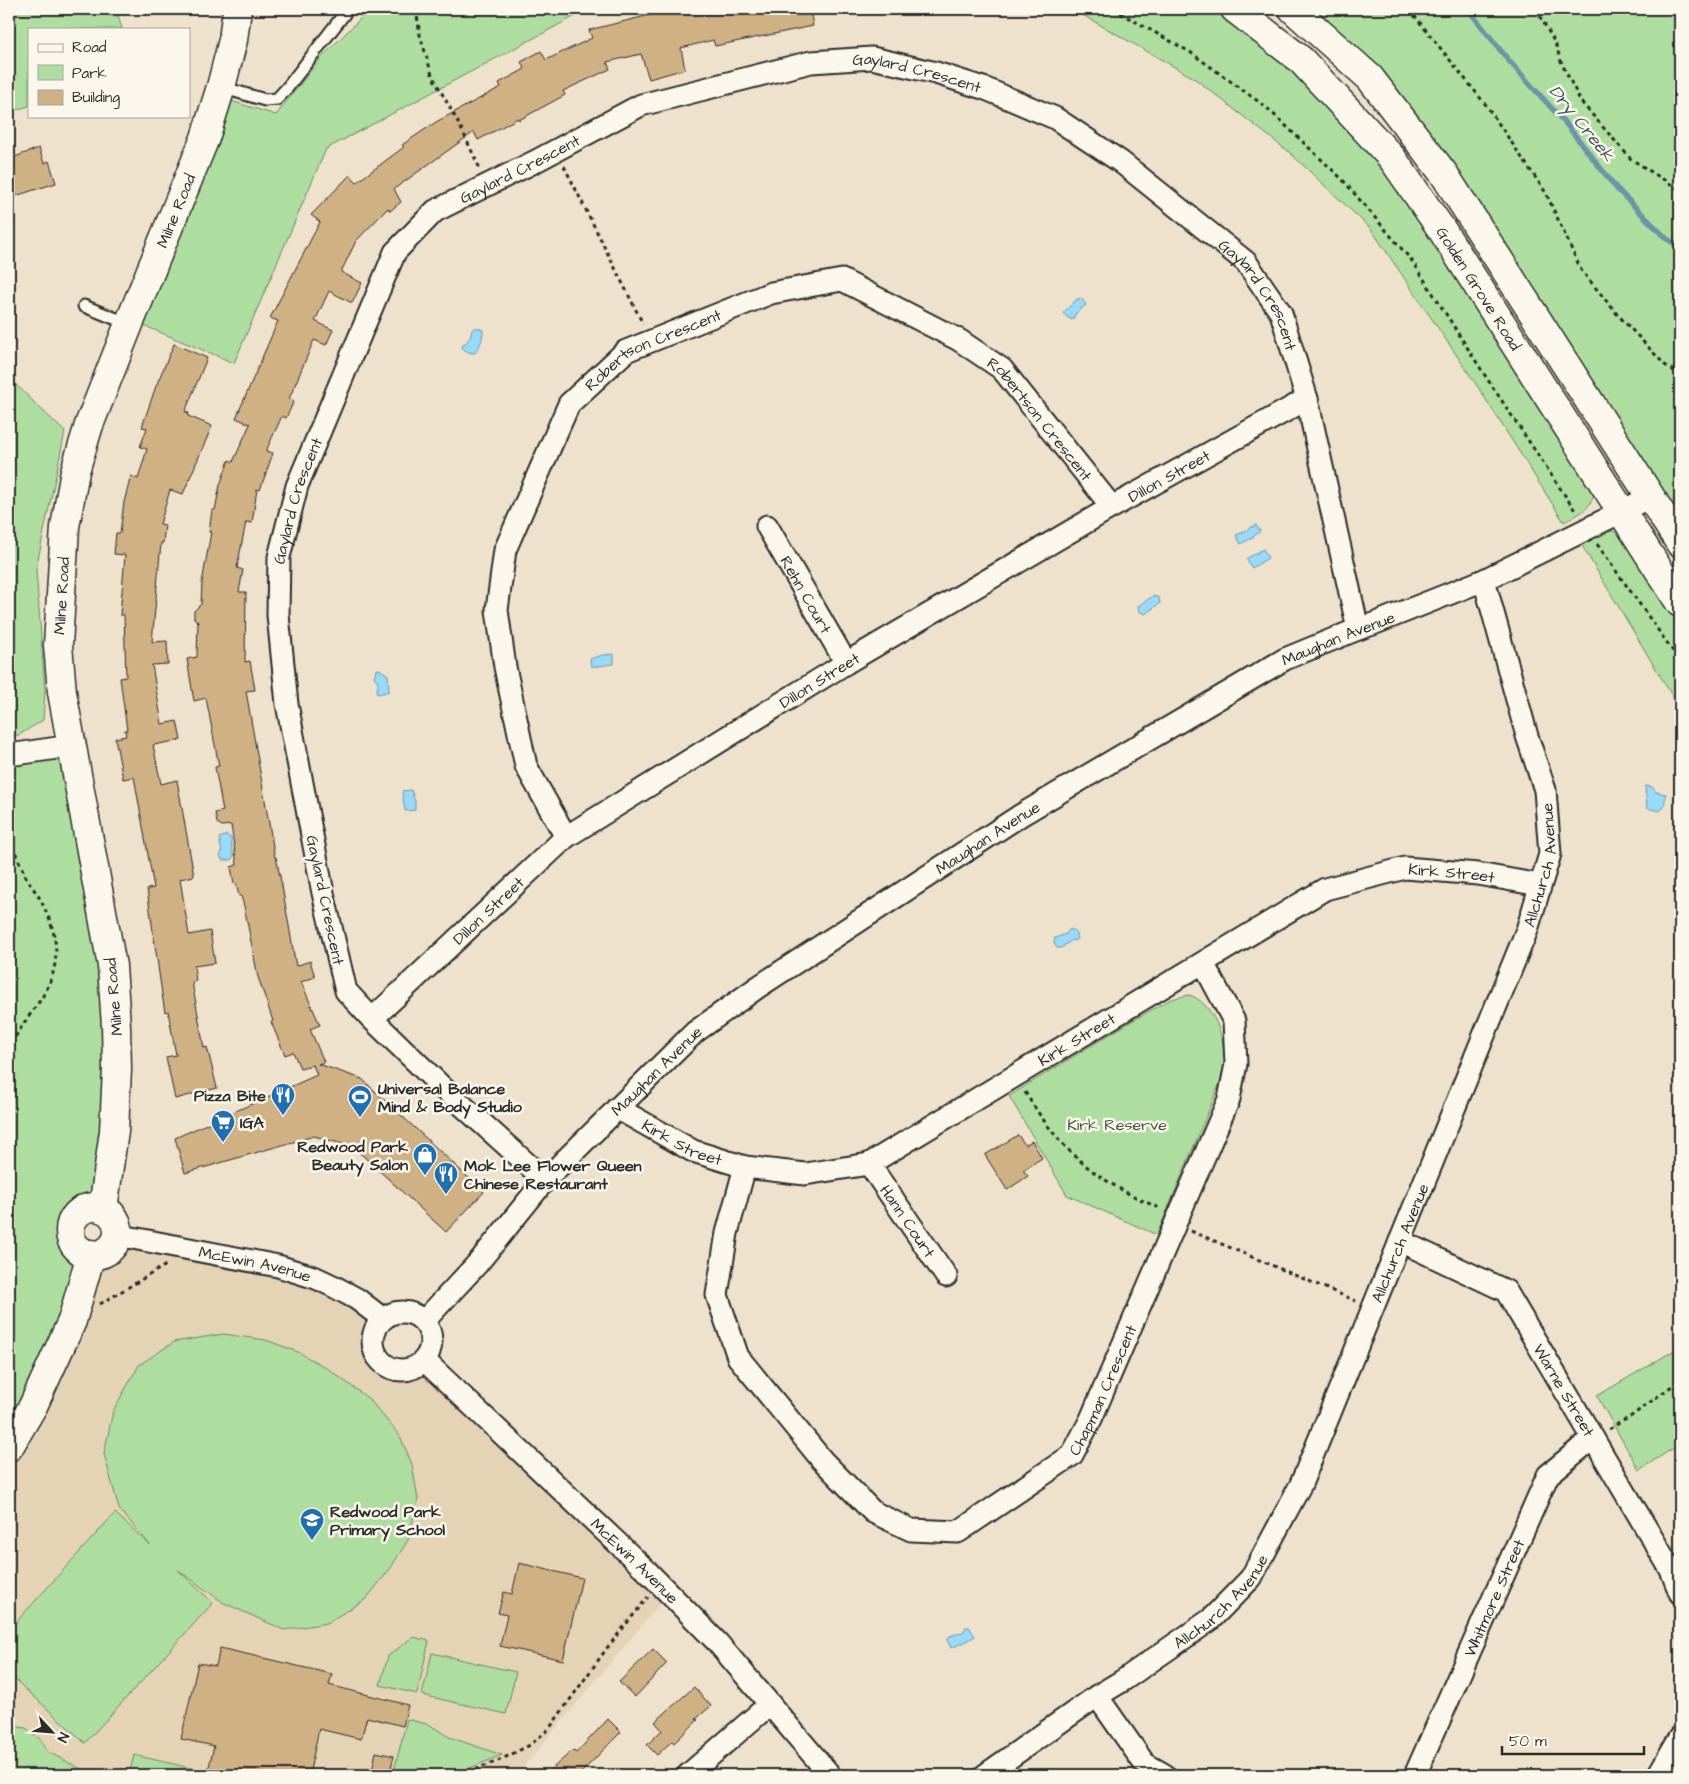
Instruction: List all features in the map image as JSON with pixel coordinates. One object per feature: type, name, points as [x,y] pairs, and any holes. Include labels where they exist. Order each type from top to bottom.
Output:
[{"type":"main road","name":"Milne Road","points":[[103,1209],[114,1131],[117,1069],[116,1026],[112,966],[62,692],[58,645],[65,527],[76,471],[89,425],[128,324],[205,138],[221,87],[233,40],[238,9]]},
{"type":"main road","name":"Golden Grove Road","points":[[1235,9],[1301,60],[1392,158],[1442,230],[1680,603]]},
{"type":"main road","name":"Golden Grove Road","points":[[1293,9],[1370,78],[1444,174],[1680,543]]},
{"type":"main road","points":[[87,1208],[103,1209],[110,1213],[115,1220],[117,1235],[114,1242],[104,1252],[91,1254],[76,1248],[70,1232],[70,1224],[74,1217],[80,1211],[87,1208]]},
{"type":"main road","points":[[9,1447],[33,1406],[72,1321],[91,1254]]},
{"type":"street","name":"Gaylard Crescent","points":[[545,1180],[443,1088],[346,991],[323,893],[287,704],[278,615],[279,557],[297,486],[395,252],[435,211],[641,105],[811,62],[872,58],[936,73],[986,89],[1055,118],[1121,162],[1246,262],[1281,313],[1307,399],[1358,629]]},
{"type":"street","name":"Robertson Crescent","points":[[566,837],[526,766],[507,676],[496,610],[505,550],[569,404],[626,351],[771,294],[842,280],[959,340],[1002,369],[1112,507]]},
{"type":"street","name":"Dillon Street","points":[[372,1019],[566,837],[846,663],[1112,507],[1307,399]]},
{"type":"street","name":"Maughan Avenue","points":[[424,1321],[478,1263],[545,1180],[617,1108],[695,1032],[758,987],[1021,815],[1284,659],[1484,580],[1651,496]]},
{"type":"street","name":"Rehn Court","points":[[767,526],[846,663]]},
{"type":"street","name":"Allchurch Avenue","points":[[985,1775],[1097,1696],[1122,1681],[1210,1620],[1251,1578],[1301,1484],[1527,930],[1550,854],[1545,790],[1484,580]]},
{"type":"street","points":[[9,754],[71,746]]},
{"type":"street","name":"Kirk Street","points":[[617,1108],[693,1151],[746,1167],[805,1174],[869,1164],[1325,889],[1405,868],[1478,874],[1540,885]]},
{"type":"street","name":"Chapman Crescent","points":[[746,1167],[726,1233],[717,1295],[738,1357],[822,1460],[873,1512],[911,1530],[958,1532],[1072,1455],[1091,1420],[1177,1220],[1229,1099],[1236,1064],[1234,1021],[1203,962]]},
{"type":"street","name":"Hann Court","points":[[869,1164],[946,1276]]},
{"type":"street","name":"McEwin Avenue","points":[[117,1235],[256,1261],[316,1278],[356,1300],[383,1319]]},
{"type":"street","name":"Warne Street","points":[[1400,1241],[1506,1291],[1671,1570],[1680,1593]]},
{"type":"street","points":[[408,1312],[424,1321],[431,1336],[429,1353],[417,1366],[399,1370],[390,1368],[376,1354],[373,1346],[373,1336],[376,1327],[383,1319],[390,1314],[408,1312]]},
{"type":"street","name":"McEwin Avenue","points":[[424,1360],[660,1584],[717,1642],[830,1775]]},
{"type":"street","name":"Whitmore Street","points":[[1415,1775],[1548,1475],[1593,1438]]},
{"type":"street","points":[[1097,1696],[1144,1763],[1165,1775]]},
{"type":"street","points":[[688,1775],[770,1704]]},
{"type":"street","points":[[1658,1775],[1680,1737]]},
{"type":"lane","points":[[221,87],[265,100],[277,99],[348,9]]},
{"type":"lane","points":[[84,306],[128,324]]},
{"type":"path","points":[[416,9],[420,35],[432,75],[461,128],[487,185]]},
{"type":"path","points":[[1113,9],[1190,52],[1266,107],[1342,179],[1413,262],[1486,377],[1587,528],[1680,661]]},
{"type":"path","points":[[1409,9],[1486,105],[1546,193],[1581,270],[1618,316],[1665,365],[1680,375]]},
{"type":"path","points":[[1536,9],[1555,43],[1562,64],[1581,102],[1631,160],[1680,190]]},
{"type":"path","points":[[556,150],[651,341]]},
{"type":"path","points":[[9,838],[26,877],[42,902],[53,926],[57,950],[54,974],[44,994],[26,1018],[12,1042],[9,1052]]},
{"type":"path","points":[[1016,1076],[1037,1111],[1064,1146],[1095,1174],[1177,1220],[1373,1308]]},
{"type":"path","points":[[72,1321],[192,1250]]},
{"type":"path","points":[[1593,1438],[1630,1417],[1680,1380]]},
{"type":"path","points":[[460,1775],[498,1761],[530,1745],[549,1729],[607,1648],[660,1584]]},
{"type":"shaded area","name":"Redwood Park Primary School","points":[[115,1242],[316,1278],[376,1327],[373,1336],[373,1346],[382,1362],[399,1370],[417,1366],[669,1593],[517,1775],[9,1775],[9,1447],[98,1254],[105,1252]]},
{"type":"green space","points":[[9,9],[116,9],[122,28],[28,28],[28,106],[9,112]]},
{"type":"green space","points":[[368,9],[599,9],[581,13],[326,149],[234,363],[140,324],[231,101],[276,115],[320,59]]},
{"type":"green space","points":[[1072,9],[1221,9],[1294,65],[1385,162],[1595,487],[1589,506],[1564,522],[1476,384],[1371,229],[1289,152],[1194,78]]},
{"type":"green space","points":[[1293,9],[1680,9],[1680,543],[1444,174]]},
{"type":"green space","points":[[9,378],[65,432],[36,569],[45,691],[43,720],[19,735],[9,736]]},
{"type":"green space","points":[[1612,531],[1621,534],[1680,615],[1680,709],[1581,544],[1602,532]]},
{"type":"green space","points":[[71,746],[112,966],[95,1207],[77,1214],[70,1228],[71,1236],[75,1243],[81,1250],[91,1254],[9,1447],[9,755]]},
{"type":"green space","name":"Kirk Reserve","points":[[1189,995],[1205,1005],[1216,1022],[1223,1042],[1225,1061],[1220,1083],[1157,1235],[1067,1195],[1009,1096],[1130,1022],[1171,999]]},
{"type":"green space","points":[[223,1334],[266,1340],[298,1352],[327,1368],[369,1399],[400,1436],[412,1464],[418,1500],[408,1540],[390,1569],[366,1599],[327,1623],[284,1630],[224,1603],[178,1570],[213,1603],[85,1743],[9,1674],[9,1630],[115,1513],[150,1545],[119,1509],[104,1454],[113,1411],[139,1365],[174,1342]]},
{"type":"green space","points":[[1680,1347],[1680,1444],[1639,1470],[1597,1396]]},
{"type":"green space","points":[[413,1637],[429,1641],[417,1694],[380,1685],[388,1656]]},
{"type":"green space","points":[[432,1653],[516,1672],[506,1714],[422,1695]]},
{"type":"green space","points":[[407,1719],[430,1725],[449,1737],[502,1755],[453,1775],[393,1775]]},
{"type":"green space","points":[[13,1726],[26,1728],[41,1740],[48,1752],[93,1775],[9,1775],[9,1729]]},
{"type":"green space","points":[[134,1755],[195,1769],[194,1775],[129,1775]]},
{"type":"water","points":[[1077,299],[1082,299],[1086,305],[1077,312],[1072,320],[1063,313]]},
{"type":"water","points":[[475,327],[483,330],[480,345],[475,353],[471,353],[463,349],[462,346],[470,338]]},
{"type":"water","points":[[1256,525],[1260,531],[1241,544],[1236,535]]},
{"type":"water","points":[[1263,549],[1268,558],[1252,568],[1246,559]]},
{"type":"water","points":[[1153,596],[1159,598],[1160,603],[1145,614],[1139,611],[1138,606]]},
{"type":"water","points":[[614,654],[614,664],[591,666],[590,659]]},
{"type":"water","points":[[379,669],[388,675],[389,691],[379,694],[376,693],[378,682],[374,677],[376,670]]},
{"type":"water","points":[[1645,786],[1652,787],[1656,792],[1666,794],[1664,807],[1660,811],[1647,808]]},
{"type":"water","points":[[411,790],[415,801],[415,810],[405,811],[402,791]]},
{"type":"water","points":[[227,835],[231,838],[234,855],[231,860],[222,860],[219,838]]},
{"type":"water","points":[[1070,929],[1075,931],[1077,939],[1072,940],[1061,948],[1057,948],[1054,943],[1055,938],[1066,934]]},
{"type":"water","points":[[966,1627],[969,1627],[975,1636],[951,1648],[947,1640],[950,1636],[963,1632]]},
{"type":"building","points":[[653,9],[682,9],[683,12],[698,9],[810,9],[813,26],[715,46],[713,40],[681,48],[685,69],[649,79],[641,54],[607,62],[610,69],[563,91],[565,95],[519,120],[518,118],[478,140],[474,132],[394,189],[401,202],[390,211],[388,208],[356,241],[341,272],[362,283],[352,303],[329,291],[315,321],[333,330],[326,345],[314,340],[289,399],[294,401],[286,418],[282,416],[266,451],[273,453],[260,490],[257,489],[252,523],[246,522],[237,568],[243,570],[239,592],[246,592],[245,662],[250,661],[255,690],[246,691],[275,858],[282,886],[296,966],[310,961],[315,977],[301,982],[320,1025],[310,1029],[324,1062],[318,1064],[362,1079],[484,1192],[446,1232],[361,1154],[346,1145],[314,1136],[185,1173],[175,1138],[317,1075],[313,1065],[300,1068],[293,1052],[285,1055],[271,1022],[273,1021],[258,977],[244,906],[236,883],[234,884],[231,867],[237,865],[231,825],[222,826],[217,823],[215,813],[223,811],[215,767],[219,766],[206,698],[194,701],[187,659],[197,657],[198,622],[194,618],[194,611],[201,604],[202,583],[211,532],[209,532],[212,510],[215,510],[220,485],[229,460],[233,462],[250,424],[236,418],[278,321],[270,318],[320,222],[311,215],[350,175],[357,182],[404,147],[402,145],[436,122],[501,87],[499,83],[525,69],[521,62],[541,51],[546,60],[592,38],[589,30],[654,14]]},
{"type":"building","points":[[39,148],[44,163],[49,161],[56,183],[9,198],[9,159]]},
{"type":"building","points":[[174,344],[207,358],[185,412],[189,413],[188,416],[212,426],[183,494],[170,490],[160,524],[165,525],[163,543],[161,543],[152,642],[167,641],[168,664],[152,665],[162,724],[177,721],[181,740],[153,745],[161,784],[177,780],[194,876],[180,879],[189,935],[210,931],[215,963],[194,966],[196,981],[192,982],[204,1048],[207,1047],[217,1088],[175,1099],[166,1057],[176,1055],[168,1011],[165,1012],[147,889],[154,888],[134,777],[123,779],[115,738],[126,736],[125,730],[127,730],[120,678],[126,677],[124,615],[120,615],[125,555],[114,554],[116,533],[120,533],[124,502],[131,476],[138,479],[147,449],[140,447],[147,428],[142,427],[156,386]]},
{"type":"building","points":[[1018,1135],[1025,1145],[1032,1141],[1042,1158],[1023,1170],[1028,1176],[1007,1190],[985,1155]]},
{"type":"building","points":[[519,1563],[582,1578],[563,1660],[500,1646],[507,1615],[498,1613],[504,1592],[512,1594]]},
{"type":"building","points":[[220,1648],[332,1674],[329,1685],[408,1705],[403,1726],[367,1717],[361,1739],[319,1729],[309,1775],[207,1775],[214,1746],[181,1739],[198,1663],[216,1666]]},
{"type":"building","points":[[653,1649],[667,1663],[635,1697],[619,1682]]},
{"type":"building","points":[[694,1687],[711,1706],[674,1743],[672,1741],[657,1755],[647,1745],[662,1730],[655,1722]]},
{"type":"building","points":[[608,1719],[621,1732],[579,1775],[545,1775],[573,1750],[576,1753]]},
{"type":"building","points":[[376,1752],[394,1756],[389,1775],[371,1775]]},
{"type":"waterway","name":"Dry Creek","points":[[1468,9],[1509,61],[1566,124],[1617,189],[1667,239],[1680,247]]},
{"type":"place","name":"Pizza Bite","points":[[283,1116]]},
{"type":"place","name":"Universal Balance Mind & Body Studio","points":[[360,1118]]},
{"type":"place","name":"IGA","points":[[223,1143]]},
{"type":"place","name":"Redwood Park Beauty Salon","points":[[425,1176]]},
{"type":"place","name":"Mok Lee Flower Queen Chinese Restaurant","points":[[446,1195]]},
{"type":"place","name":"Redwood Park Primary School","points":[[312,1541]]}]
